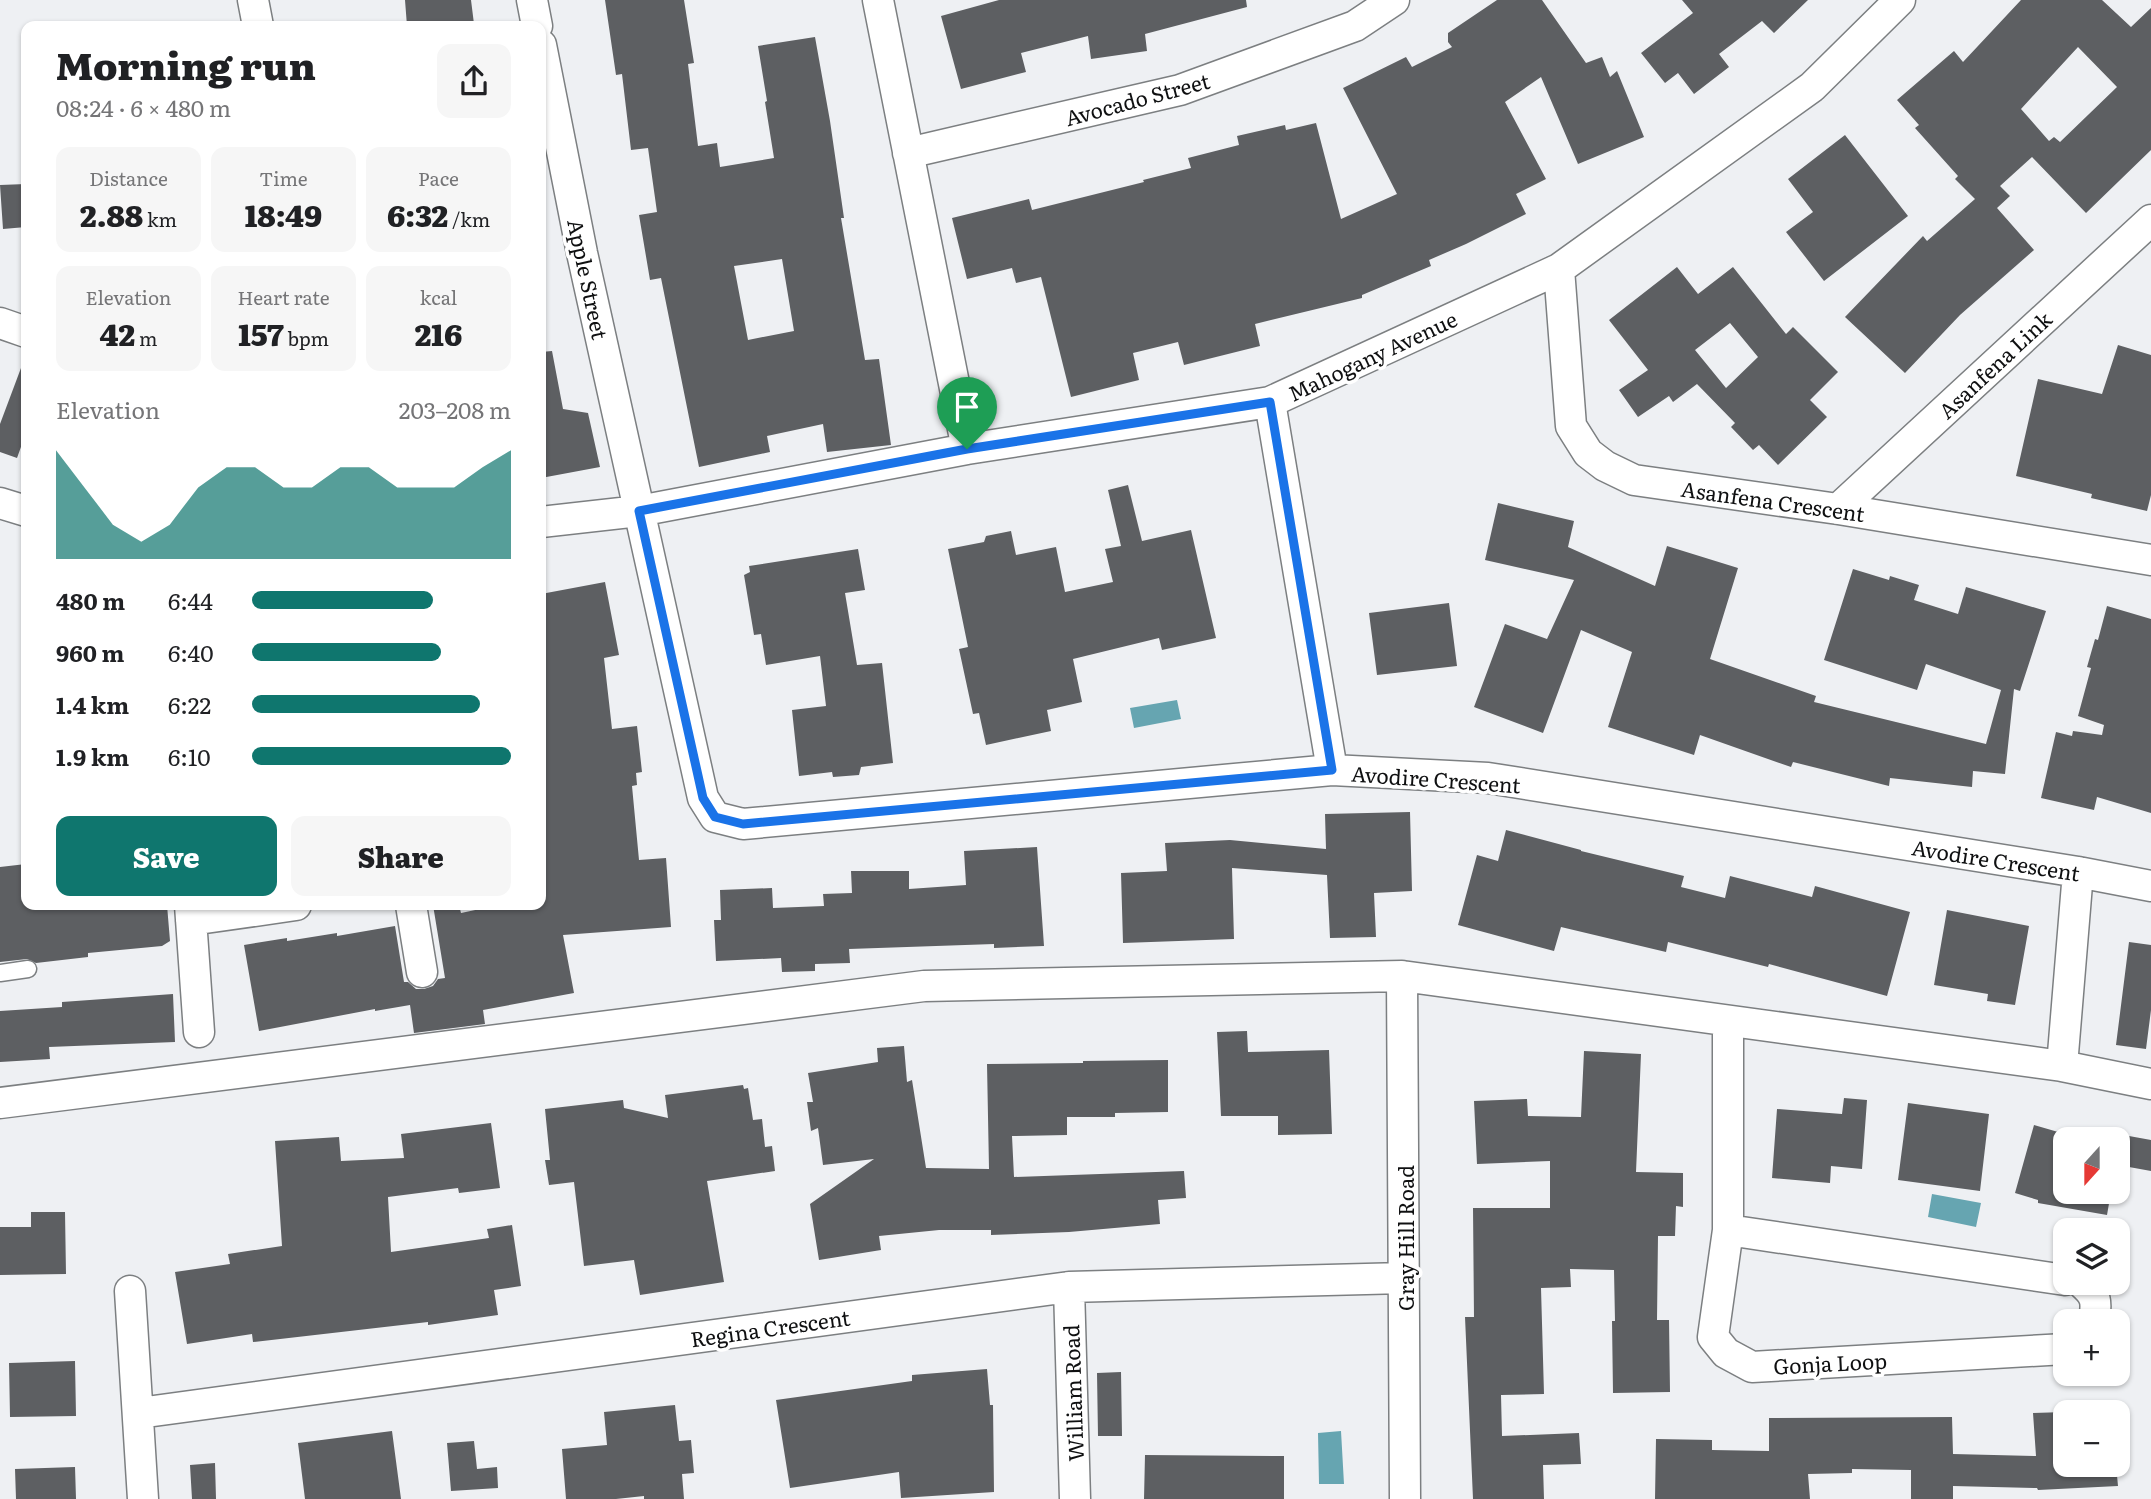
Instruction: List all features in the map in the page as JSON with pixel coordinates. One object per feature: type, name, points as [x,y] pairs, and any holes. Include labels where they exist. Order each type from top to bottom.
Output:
[{"type":"street","points":[[253,0],[257,21]]},
{"type":"street","points":[[532,0],[536,21]]},
{"type":"street","points":[[878,0],[967,449]]},
{"type":"street","name":"Avocado Street","points":[[908,153],[1180,90],[1355,26],[1394,0]]},
{"type":"street","name":"Mahogany Avenue","points":[[546,521],[639,511],[967,449],[1270,402],[1559,269],[1812,87],[1900,0]]},
{"type":"street","name":"Apple Street","points":[[546,70],[582,253],[703,798],[715,817]]},
{"type":"street","name":"Asanfena Link","points":[[1838,509],[2151,220]]},
{"type":"street","name":"Asanfena Crescent","points":[[1559,269],[1571,426],[1588,453],[1605,466],[1634,480],[1838,509],[2151,561]]},
{"type":"street","points":[[0,323],[21,330]]},
{"type":"street","points":[[1270,402],[1332,770]]},
{"type":"street","points":[[0,503],[21,509]]},
{"type":"street","name":"Avodire Crescent","points":[[715,817],[743,824],[1332,770],[1488,778],[2151,886]]},
{"type":"street","points":[[2063,1066],[2078,872]]},
{"type":"street","points":[[199,1032],[190,912],[220,910]]},
{"type":"street","points":[[412,910],[422,972]]},
{"type":"street","points":[[0,1103],[924,986],[1402,976],[2063,1066],[2151,1084]]},
{"type":"street","name":"Gray Hill Road","points":[[1402,976],[1405,1499]]},
{"type":"street","name":"Gonja Loop","points":[[1728,1022],[1728,1230],[1713,1337],[1726,1353],[1752,1367],[2053,1350]]},
{"type":"street","points":[[1728,1230],[2053,1278]]},
{"type":"street","name":"Regina Crescent","points":[[139,1413],[1069,1287],[1404,1278]]},
{"type":"street","name":"William Road","points":[[1069,1287],[1074,1499]]},
{"type":"street","points":[[130,1291],[143,1499]]},
{"type":"lane","points":[[0,973],[28,969]]},
{"type":"water","points":[[1177,700],[1181,719],[1134,728],[1130,708]]},
{"type":"water","points":[[1932,1194],[1981,1203],[1976,1227],[1928,1217]]},
{"type":"water","points":[[1341,1431],[1344,1484],[1319,1484],[1318,1433]]},
{"type":"building","points":[[405,0],[471,0],[474,21],[407,21]]},
{"type":"building","points":[[605,0],[684,0],[694,63],[688,64],[698,146],[717,143],[720,167],[774,158],[758,46],[815,37],[865,360],[879,359],[891,445],[827,452],[823,424],[767,436],[770,452],[699,467],[661,278],[650,280],[639,215],[657,212],[648,148],[631,150],[622,74],[616,75]],"holes":[[[782,259],[794,331],[748,340],[734,266]]]},
{"type":"building","points":[[999,0],[1246,0],[1247,7],[1145,34],[1147,51],[1091,59],[1088,36],[1021,53],[1026,72],[961,89],[941,16]]},
{"type":"building","points":[[1497,0],[1542,0],[1586,63],[1602,57],[1610,77],[1617,71],[1644,137],[1578,164],[1541,77],[1505,102],[1546,179],[1516,194],[1526,214],[1429,260],[1431,266],[1362,295],[1362,298],[1255,324],[1260,346],[1184,365],[1178,342],[1133,353],[1139,380],[1071,397],[1041,277],[1016,283],[1012,268],[967,279],[952,218],[1029,199],[1032,210],[1144,182],[1143,180],[1191,168],[1188,158],[1239,145],[1237,136],[1285,125],[1286,130],[1316,123],[1341,219],[1397,194],[1343,88],[1406,57],[1412,67],[1452,47],[1448,42],[1448,33]]},
{"type":"building","points":[[1682,0],[1808,0],[1774,33],[1762,21],[1719,54],[1729,67],[1694,94],[1678,73],[1665,83],[1641,53],[1693,13]]},
{"type":"building","points":[[2021,0],[2102,0],[2131,27],[2151,8],[2151,150],[2086,213],[2032,157],[2000,186],[2010,196],[1997,208],[2034,250],[1960,315],[1905,373],[1845,317],[1923,236],[1927,241],[1975,199],[1955,179],[1958,176],[1915,128],[1919,125],[1897,100],[1954,51],[1963,62]],"holes":[[[2078,47],[2117,87],[2060,142],[2054,137],[2049,141],[2021,109]]]},
{"type":"building","points":[[1845,135],[1908,216],[1824,281],[1786,232],[1813,212],[1788,179]]},
{"type":"building","points":[[21,184],[21,227],[3,229],[0,185]]},
{"type":"building","points":[[1677,267],[1698,294],[1733,267],[1786,334],[1793,327],[1838,372],[1810,400],[1827,417],[1778,465],[1759,445],[1753,450],[1731,427],[1735,423],[1697,384],[1673,402],[1669,396],[1638,417],[1619,390],[1648,370],[1609,320]],"holes":[[[1730,323],[1758,357],[1726,388],[1695,350]]]},
{"type":"building","points":[[2118,345],[2151,355],[2151,495],[2147,511],[2091,498],[2092,494],[2016,476],[2038,379],[2102,394]]},
{"type":"building","points":[[552,351],[563,409],[588,413],[600,467],[546,477],[546,352]]},
{"type":"building","points":[[21,368],[21,447],[17,458],[0,452],[0,424]]},
{"type":"building","points":[[1128,485],[1142,541],[1191,530],[1216,638],[1162,650],[1159,638],[1073,659],[1082,702],[1047,710],[1051,731],[986,745],[979,713],[973,714],[959,649],[968,647],[948,549],[984,542],[986,536],[1011,531],[1016,555],[1056,547],[1065,592],[1113,582],[1105,549],[1121,546],[1108,490]]},
{"type":"building","points":[[1498,503],[1574,521],[1568,547],[1655,586],[1667,546],[1738,568],[1710,659],[1816,696],[1814,702],[1986,744],[2001,690],[1926,664],[1917,690],[1824,660],[1853,569],[1889,580],[1890,576],[1919,585],[1914,600],[1958,614],[1966,587],[2046,611],[2020,691],[2014,689],[2005,774],[1973,771],[1972,787],[1890,778],[1889,786],[1793,762],[1791,767],[1700,735],[1694,755],[1608,727],[1632,652],[1581,630],[1543,733],[1474,707],[1505,624],[1547,639],[1574,580],[1485,560]]},
{"type":"building","points":[[858,549],[865,590],[845,593],[857,665],[882,663],[893,763],[861,767],[859,775],[833,777],[832,772],[799,776],[792,710],[826,706],[820,656],[766,665],[761,634],[754,635],[744,575],[750,572],[749,566]]},
{"type":"building","points":[[605,582],[619,655],[604,658],[612,729],[637,726],[642,772],[636,773],[637,785],[632,786],[639,860],[666,858],[671,927],[563,935],[574,993],[483,1010],[485,1024],[414,1033],[410,1005],[259,1031],[244,945],[337,933],[337,936],[395,926],[404,982],[416,989],[424,989],[433,986],[438,979],[445,978],[434,910],[460,910],[461,913],[475,910],[546,910],[546,593]]},
{"type":"building","points":[[1449,603],[1457,666],[1377,675],[1369,613]]},
{"type":"building","points":[[2107,606],[2151,619],[2151,813],[2097,797],[2094,810],[2041,798],[2056,732],[2072,736],[2073,731],[2102,735],[2104,725],[2078,716],[2091,668],[2087,667]]},
{"type":"building","points":[[1410,812],[1412,891],[1374,893],[1376,937],[1330,938],[1327,875],[1232,868],[1234,939],[1123,943],[1121,873],[1167,871],[1165,843],[1230,840],[1326,849],[1325,814]]},
{"type":"building","points":[[1506,830],[1684,876],[1681,887],[1725,898],[1730,876],[1812,897],[1815,886],[1910,912],[1887,996],[1769,964],[1768,967],[1668,942],[1666,952],[1561,927],[1554,951],[1458,925],[1477,855],[1498,861]]},
{"type":"building","points":[[1037,847],[1044,946],[994,948],[994,944],[849,949],[850,963],[815,964],[815,971],[782,972],[781,958],[716,961],[714,920],[721,920],[720,890],[772,888],[773,908],[824,906],[823,894],[852,893],[851,871],[909,871],[909,889],[966,885],[964,851]]},
{"type":"building","points":[[21,865],[21,910],[167,910],[170,941],[162,946],[88,953],[88,957],[36,963],[27,959],[0,962],[0,867]]},
{"type":"building","points":[[1947,910],[2029,926],[2015,1005],[1987,1001],[1988,994],[1934,985]]},
{"type":"building","points":[[2129,942],[2151,945],[2151,1010],[2146,1049],[2116,1045]]},
{"type":"building","points":[[173,994],[175,1042],[49,1047],[50,1059],[0,1062],[0,1011],[62,1007],[62,1002]]},
{"type":"building","points":[[1247,1031],[1248,1052],[1329,1050],[1332,1134],[1278,1135],[1278,1116],[1221,1116],[1217,1032]]},
{"type":"building","points":[[904,1046],[907,1082],[912,1080],[926,1168],[989,1169],[987,1064],[1168,1060],[1168,1112],[1115,1113],[1115,1117],[1067,1117],[1067,1135],[1012,1136],[1014,1177],[1184,1171],[1186,1198],[1158,1200],[1160,1224],[1069,1232],[991,1235],[991,1230],[939,1230],[879,1236],[881,1250],[819,1260],[810,1204],[874,1159],[823,1165],[818,1128],[811,1131],[807,1102],[813,1102],[808,1073],[878,1062],[877,1048]]},
{"type":"building","points":[[1584,1051],[1641,1054],[1636,1172],[1683,1173],[1683,1207],[1676,1206],[1675,1236],[1658,1236],[1657,1320],[1669,1320],[1670,1392],[1613,1393],[1614,1270],[1570,1269],[1571,1287],[1541,1288],[1544,1394],[1501,1395],[1502,1436],[1579,1433],[1581,1464],[1543,1465],[1544,1499],[1473,1499],[1465,1317],[1474,1317],[1473,1208],[1550,1208],[1550,1161],[1477,1164],[1474,1101],[1527,1099],[1528,1116],[1581,1117]]},
{"type":"building","points":[[743,1085],[744,1089],[748,1088],[753,1120],[762,1119],[765,1147],[772,1146],[775,1171],[707,1181],[724,1282],[640,1295],[634,1260],[584,1266],[574,1182],[549,1185],[545,1160],[550,1160],[545,1109],[623,1100],[624,1108],[668,1118],[665,1095]]},
{"type":"building","points":[[1844,1098],[1867,1100],[1862,1169],[1831,1166],[1830,1183],[1772,1178],[1777,1109],[1842,1114]]},
{"type":"building","points":[[1908,1103],[1989,1114],[1980,1191],[1898,1180]]},
{"type":"building","points":[[491,1123],[500,1188],[459,1193],[458,1188],[388,1197],[391,1252],[489,1238],[487,1229],[512,1225],[521,1286],[494,1290],[498,1315],[428,1325],[428,1322],[253,1342],[252,1334],[187,1344],[175,1272],[230,1264],[228,1254],[282,1246],[275,1141],[339,1137],[341,1161],[404,1158],[401,1134]]},
{"type":"building","points":[[2034,1125],[2053,1131],[2053,1204],[2109,1204],[2107,1215],[2038,1203],[2038,1200],[2015,1193]]},
{"type":"building","points":[[2130,1136],[2151,1140],[2151,1171],[2130,1167]]},
{"type":"building","points":[[31,1212],[65,1212],[66,1274],[0,1275],[0,1227],[31,1227]]},
{"type":"building","points":[[75,1361],[76,1416],[10,1417],[9,1363]]},
{"type":"building","points":[[987,1369],[990,1405],[993,1405],[994,1492],[901,1498],[899,1472],[790,1488],[776,1400],[912,1381],[912,1375]]},
{"type":"building","points":[[1121,1372],[1122,1436],[1098,1436],[1097,1373]]},
{"type":"building","points":[[675,1405],[679,1441],[691,1440],[694,1473],[682,1474],[684,1499],[644,1499],[644,1496],[566,1499],[562,1449],[607,1445],[604,1412]]},
{"type":"building","points":[[2053,1412],[2053,1477],[2117,1477],[2118,1486],[2038,1490],[1953,1486],[1953,1499],[1911,1499],[1911,1470],[1852,1469],[1852,1473],[1808,1474],[1810,1499],[1655,1499],[1656,1439],[1712,1440],[1712,1450],[1769,1451],[1769,1418],[1952,1417],[1953,1454],[2036,1456],[2033,1413]]},
{"type":"building","points":[[392,1431],[401,1499],[305,1499],[298,1443]]},
{"type":"building","points":[[474,1441],[477,1469],[497,1467],[498,1488],[451,1491],[447,1443]]},
{"type":"building","points":[[1145,1455],[1284,1456],[1284,1499],[1144,1499]]},
{"type":"building","points":[[215,1463],[216,1499],[192,1499],[190,1465]]},
{"type":"building","points":[[75,1467],[76,1499],[16,1499],[15,1469]]},
{"type":"route","points":[[1270,402],[1332,770],[743,824],[715,817],[703,798],[639,511],[967,449],[1270,402]]}]
